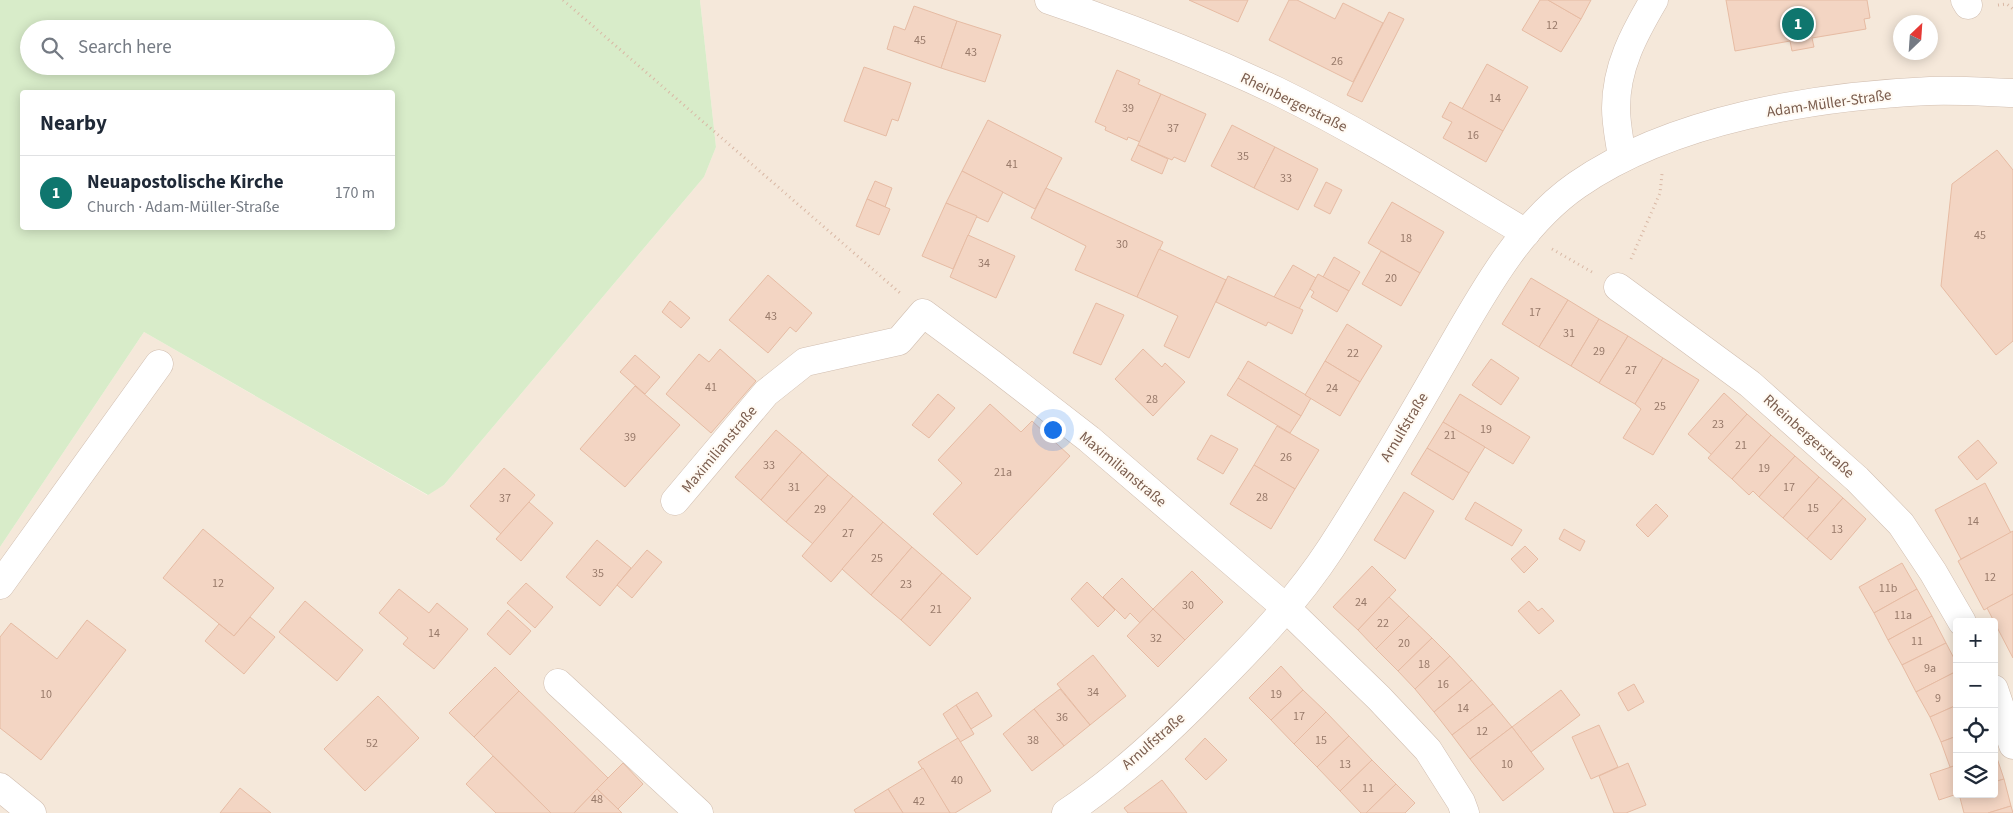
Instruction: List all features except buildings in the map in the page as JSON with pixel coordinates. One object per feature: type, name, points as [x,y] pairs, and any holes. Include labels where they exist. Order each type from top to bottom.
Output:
[{"type":"street","name":"Rheinbergerstraße","points":[[1049,0],[1090,14],[1196,56],[1275,91],[1352,130],[1526,234]]},
{"type":"street","points":[[1622,158],[1616,108],[1620,70],[1633,35],[1654,0]]},
{"type":"street","name":"Adam-Müller-Straße","points":[[1622,158],[1692,130],[1772,109],[1835,99],[1932,91],[2013,93]]},
{"type":"street","name":"Arnulfstraße","points":[[1066,813],[1149,747],[1250,649],[1286,608],[1330,550],[1440,368],[1483,292],[1526,234],[1544,212],[1576,185],[1622,158]]},
{"type":"street","name":"Rheinbergerstraße","points":[[1618,287],[1750,384],[1857,479],[1901,524],[1933,572],[1960,618]]},
{"type":"street","name":"Maximilianstraße","points":[[675,501],[766,393],[805,362],[900,341],[923,313],[1089,439],[1286,608],[1379,698],[1428,750],[1461,802],[1465,813]]},
{"type":"street","points":[[0,585],[159,364]]},
{"type":"street","points":[[558,683],[699,813]]},
{"type":"street","points":[[1998,701],[2013,745]]},
{"type":"street","points":[[0,787],[32,813]]},
{"type":"path","points":[[563,0],[628,54],[923,313]]},
{"type":"path","points":[[1526,234],[1618,287],[1660,193],[1664,141]]},
{"type":"shaded area","points":[[700,0],[2013,0],[2013,813],[0,813],[0,547],[144,332],[427,495],[444,485],[704,177],[716,147]]},
{"type":"green space","points":[[0,0],[700,0],[716,147],[704,177],[444,485],[428,495],[144,332],[0,547]]},
{"type":"place","name":"Neuapostolische Kirche","points":[[1798,24]]}]
